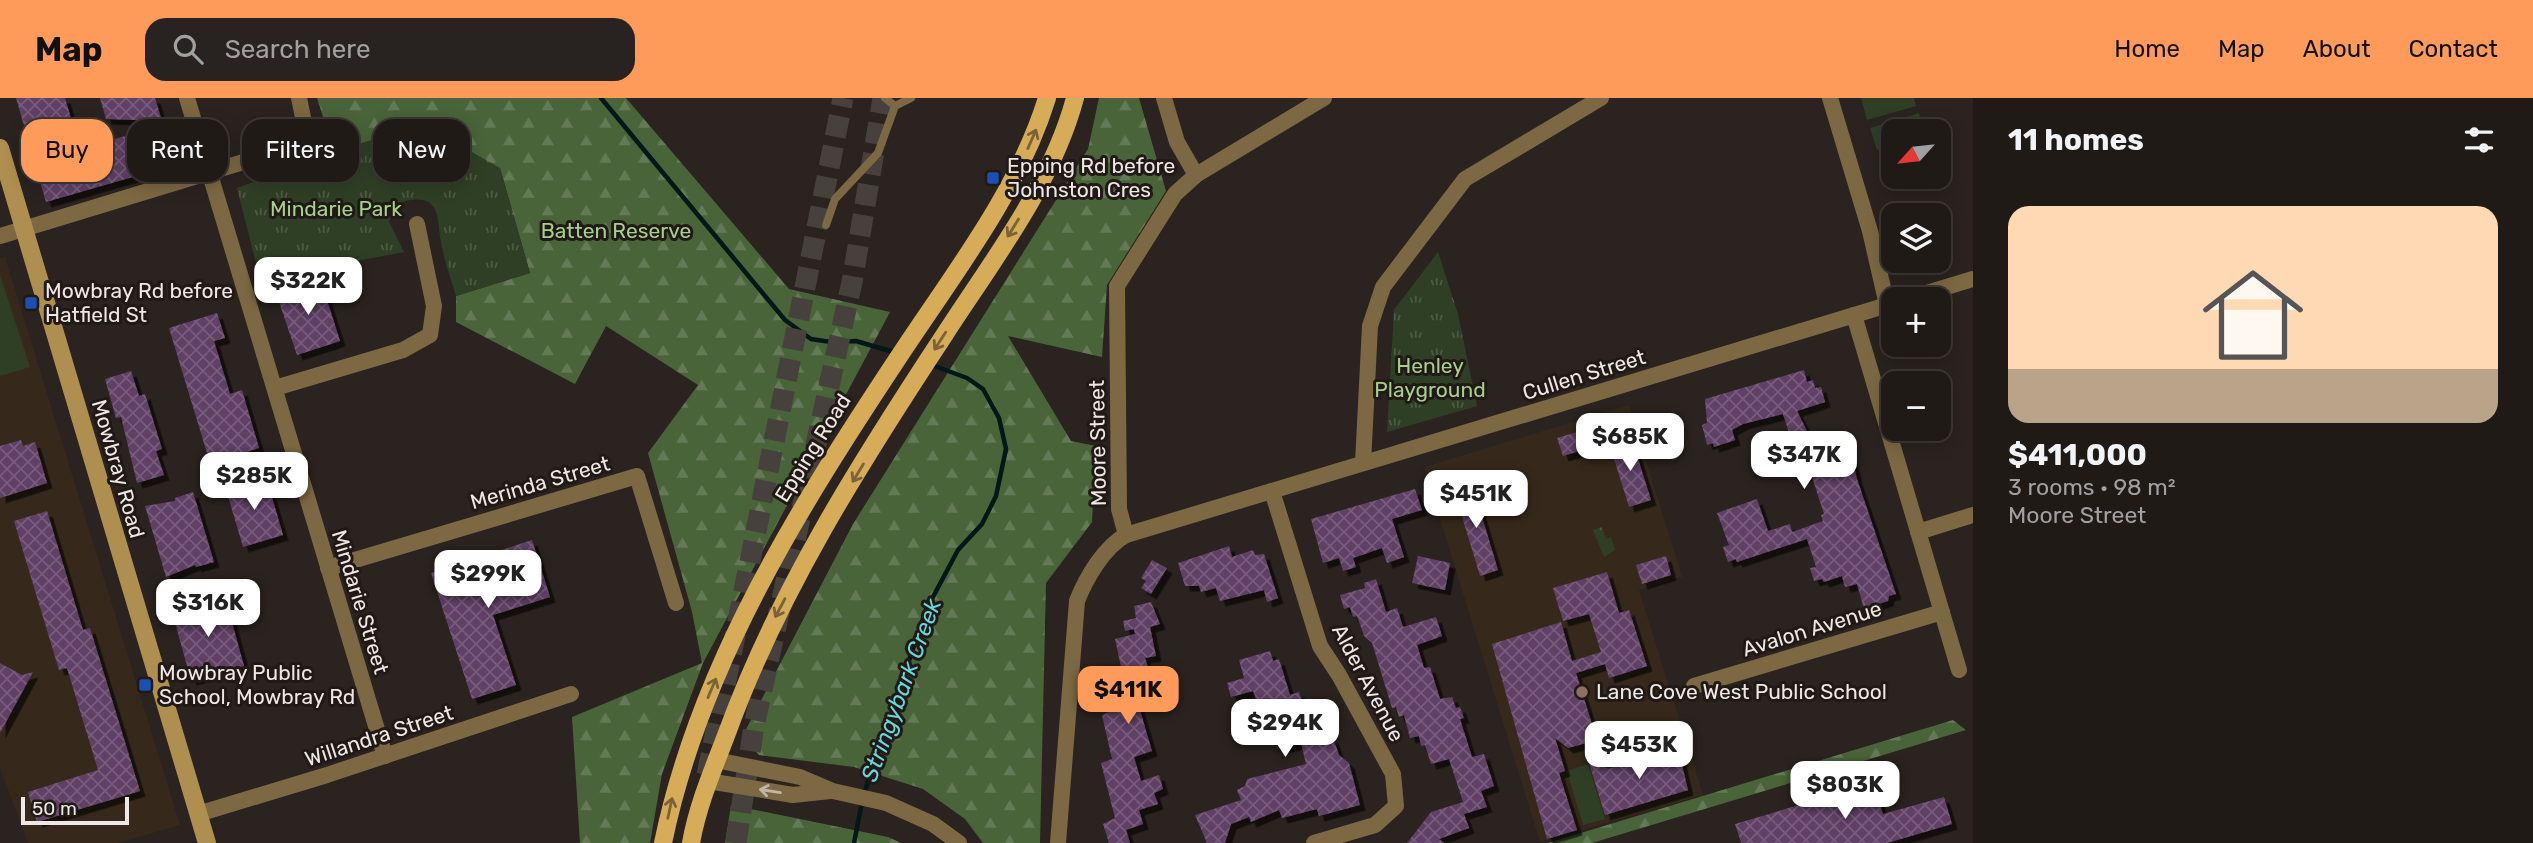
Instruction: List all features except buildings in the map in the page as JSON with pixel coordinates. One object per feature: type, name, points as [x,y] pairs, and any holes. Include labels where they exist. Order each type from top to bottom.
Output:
[{"type":"main road","name":"Epping Road","points":[[663,843],[678,773],[686,751],[758,587],[870,399],[1018,170],[1048,98]]},
{"type":"main road","points":[[691,843],[697,808],[765,636],[812,548],[893,414],[1036,191],[1066,130],[1075,98]]},
{"type":"main road","name":"Mowbray Road","points":[[0,148],[198,814],[202,842]]},
{"type":"main road","points":[[686,751],[716,760]]},
{"type":"main road","points":[[678,773],[708,781]]},
{"type":"street","name":"Mindarie Street","points":[[187,98],[193,119]]},
{"type":"street","points":[[228,168],[299,145],[305,127],[299,98]]},
{"type":"street","points":[[1164,98],[1177,142],[1196,175]]},
{"type":"street","name":"Moore Street","points":[[1126,535],[1119,509],[1117,286],[1175,194],[1196,175],[1324,98]]},
{"type":"street","points":[[1363,463],[1370,326],[1383,287],[1465,179],[1601,98]]},
{"type":"street","points":[[1830,98],[1885,287]]},
{"type":"street","points":[[0,236],[183,182]]},
{"type":"street","name":"Mindarie Street","points":[[211,182],[385,756]]},
{"type":"street","points":[[275,388],[403,350],[429,335],[434,306],[417,224]]},
{"type":"street","points":[[1947,287],[1973,279]]},
{"type":"street","name":"Cullen Street","points":[[1126,535],[1881,307]]},
{"type":"street","points":[[1854,315],[1959,670]]},
{"type":"street","name":"Merinda Street","points":[[328,568],[637,476],[676,603]]},
{"type":"street","name":"Alder Avenue","points":[[1272,491],[1320,646],[1339,675],[1393,774],[1397,790],[1396,806],[1375,825],[1314,843]]},
{"type":"street","points":[[1918,532],[1973,516]]},
{"type":"street","points":[[1058,843],[1077,601],[1085,582],[1116,540],[1126,535]]},
{"type":"street","name":"Avalon Avenue","points":[[1694,686],[1942,612]]},
{"type":"street","name":"Willandra Street","points":[[198,814],[572,694]]},
{"type":"street","points":[[716,760],[800,777],[833,791],[886,803],[933,824],[959,843]]},
{"type":"street","points":[[708,781],[793,795],[833,791]]},
{"type":"lane","points":[[885,98],[895,106]]},
{"type":"lane","points":[[826,225],[835,199],[878,153],[895,106],[911,98]]},
{"type":"shaded area","points":[[5,257],[180,825],[118,843],[28,843],[0,768],[0,258]]},
{"type":"shaded area","name":"Lane Cove West Public School","points":[[1629,405],[1682,577],[1639,590],[1703,795],[1540,842],[1424,467]]},
{"type":"green space","name":"Batten Reserve","points":[[317,98],[626,98],[789,289],[890,312],[703,663],[662,774],[650,843],[580,843],[572,717],[702,663],[692,612],[648,453],[698,385],[606,326],[575,384],[456,322],[456,296],[530,273],[500,168],[470,165],[470,119],[373,119],[373,154],[359,152],[359,119],[324,119]]},
{"type":"green space","points":[[1099,98],[1139,98],[1166,191],[1107,285],[1102,357],[1008,336],[1071,441],[1096,446],[1092,522],[1046,583],[1040,843],[983,843],[965,819],[923,789],[854,767],[759,755],[742,737],[853,524],[1088,149]]},
{"type":"green space","points":[[1861,98],[1914,98],[1916,106],[1867,120]]},
{"type":"green space","points":[[1919,113],[1921,119],[1899,119]]},
{"type":"green space","points":[[1881,125],[1881,149],[1877,150],[1870,128]]},
{"type":"green space","name":"Mindarie Park","points":[[373,139],[373,182],[470,182],[470,151],[500,168],[530,273],[456,296],[442,249],[436,213],[429,202],[411,200],[397,207],[389,222],[404,252],[330,266],[262,287],[237,188],[253,182],[359,182],[359,144]]},
{"type":"green space","name":"Henley Playground","points":[[1438,252],[1458,314],[1477,406],[1387,432],[1394,310]]},
{"type":"green space","points":[[0,275],[30,367],[0,376]]},
{"type":"green space","points":[[1602,527],[1606,539],[1611,537],[1615,550],[1604,557],[1593,530]]},
{"type":"green space","points":[[1953,720],[1966,730],[1592,843],[1548,843]]},
{"type":"green space","points":[[1588,764],[1605,819],[1583,825],[1567,771]]},
{"type":"green space","points":[[731,805],[888,837],[901,843],[725,843]]},
{"type":"waterway","name":"Stringybark Creek","points":[[601,98],[785,320],[811,339],[831,342],[856,341],[897,353]]},
{"type":"waterway","name":"Stringybark Creek","points":[[864,794],[926,610],[958,550],[982,524],[996,496],[1006,449],[999,418],[983,389],[967,378],[932,365]]},
{"type":"waterway","name":"Stringybark Creek","points":[[854,843],[862,802]]},
{"type":"tunnel","points":[[707,775],[843,98]]},
{"type":"tunnel","points":[[736,843],[754,726],[852,282],[883,98]]},
{"type":"place","name":"Epping Rd before Johnston Cres","points":[[993,178]]},
{"type":"place","name":"Mowbray Rd before Hatfield St","points":[[31,303]]},
{"type":"place","name":"Mowbray Public School, Mowbray Rd","points":[[145,685]]},
{"type":"place","name":"Lane Cove West Public School","points":[[1582,692]]}]
